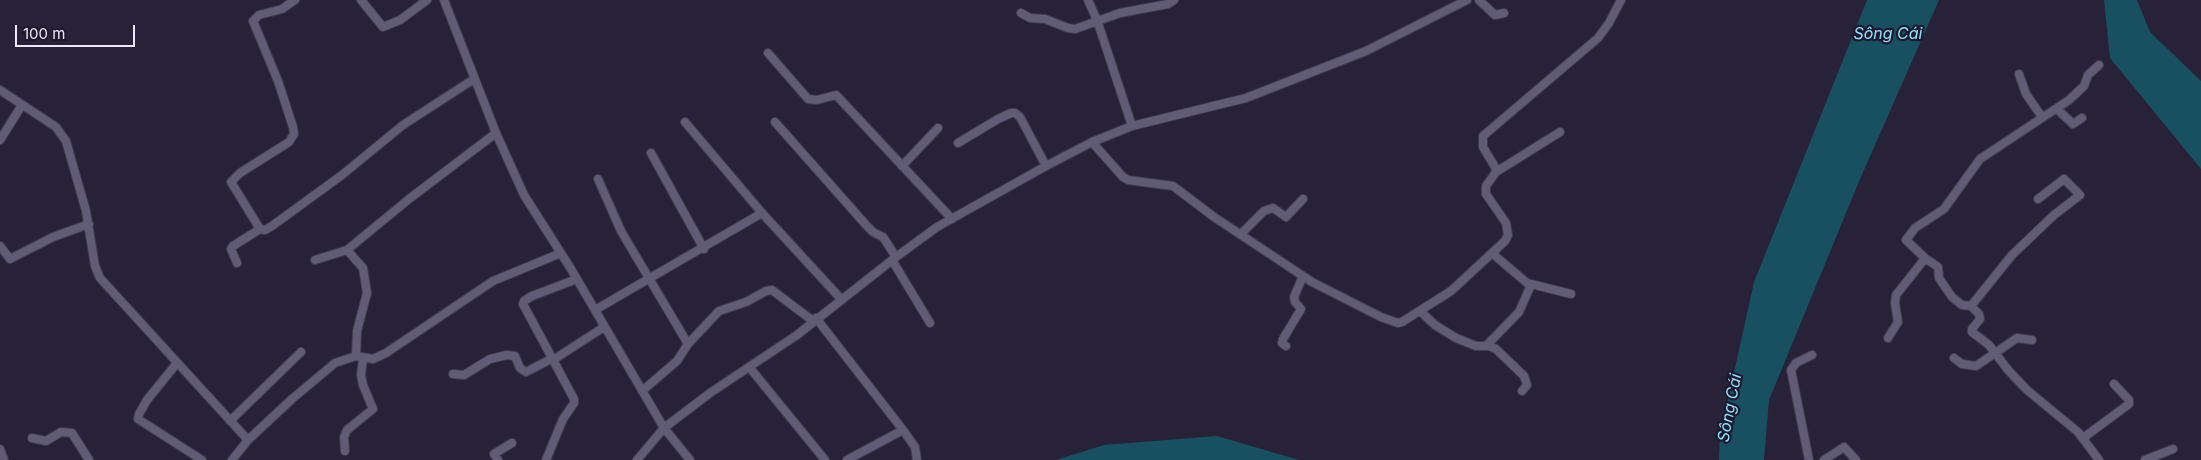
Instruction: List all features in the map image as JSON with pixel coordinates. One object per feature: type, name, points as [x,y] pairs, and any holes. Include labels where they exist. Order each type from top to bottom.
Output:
[{"type":"street","points":[[260,229],[231,182],[240,173],[289,142],[294,134],[294,127],[278,81],[253,21],[258,15],[282,9],[295,0]]},
{"type":"street","points":[[361,0],[383,27],[400,20],[427,0]]},
{"type":"street","points":[[444,0],[496,133],[524,195],[577,279],[664,428],[690,460]]},
{"type":"street","points":[[1088,0],[1097,20],[1132,126]]},
{"type":"street","points":[[1021,13],[1030,18],[1054,21],[1071,29],[1120,13],[1168,4],[1174,0]]},
{"type":"street","points":[[636,460],[664,428],[710,393],[750,368],[796,335],[894,258],[952,219],[1046,166],[1092,142],[1132,126],[1246,98],[1366,51],[1467,0]]},
{"type":"street","points":[[1479,0],[1495,16],[1504,13]]},
{"type":"street","points":[[1496,172],[1483,147],[1483,136],[1598,38],[1609,23],[1621,0]]},
{"type":"street","points":[[768,53],[808,98],[817,100],[836,95],[952,219]]},
{"type":"street","points":[[2098,65],[2088,75],[2084,86],[2078,93],[2057,109],[1980,159],[1944,209],[1915,228],[1906,240],[1926,259],[1938,267],[1941,282],[1956,301],[1962,305],[1971,306],[1980,317],[1972,332],[1995,351],[2016,380],[2057,416],[2073,427],[2099,460]]},
{"type":"street","points":[[2020,74],[2026,94],[2042,118]]},
{"type":"street","points":[[237,263],[232,249],[233,246],[260,229],[265,230],[272,226],[342,175],[404,125],[474,79]]},
{"type":"street","points":[[0,90],[56,127],[66,141],[89,224],[95,266],[100,278],[248,440]]},
{"type":"street","points":[[0,140],[22,105]]},
{"type":"street","points":[[2057,109],[2073,124],[2082,118]]},
{"type":"street","points":[[958,143],[998,119],[1015,113],[1023,122],[1046,166]]},
{"type":"street","points":[[685,122],[762,213],[842,300]]},
{"type":"street","points":[[775,122],[867,226],[873,232],[883,237],[930,323]]},
{"type":"street","points":[[902,166],[938,128]]},
{"type":"street","points":[[1092,142],[1123,177],[1128,180],[1173,186],[1312,282],[1398,323],[1451,291],[1493,254],[1508,235],[1504,218],[1486,194],[1486,186],[1496,172],[1560,132]]},
{"type":"street","points":[[315,260],[347,250],[409,198],[496,133]]},
{"type":"street","points":[[651,153],[704,249]]},
{"type":"street","points":[[1971,306],[2012,255],[2054,215],[2080,195],[2064,178],[2038,199]]},
{"type":"street","points":[[598,179],[621,230],[688,344]]},
{"type":"street","points":[[1241,234],[1268,209],[1276,209],[1286,217],[1303,199]]},
{"type":"street","points":[[595,310],[704,249],[762,213]]},
{"type":"street","points":[[0,246],[10,259],[53,238],[89,224]]},
{"type":"street","points":[[345,451],[344,437],[347,430],[373,408],[361,376],[357,331],[367,293],[363,271],[347,250]]},
{"type":"street","points":[[232,460],[248,440],[292,399],[335,363],[359,357],[373,358],[386,352],[492,281],[561,253]]},
{"type":"street","points":[[1493,254],[1522,280],[1531,285],[1571,294]]},
{"type":"street","points":[[1888,338],[1898,322],[1895,304],[1896,295],[1926,259]]},
{"type":"street","points":[[1286,346],[1282,343],[1283,339],[1301,309],[1295,302],[1294,297],[1304,276]]},
{"type":"street","points":[[546,460],[563,418],[574,403],[573,395],[523,304],[524,301],[532,296],[577,279]]},
{"type":"street","points":[[1486,346],[1519,312],[1531,285]]},
{"type":"street","points":[[642,391],[677,361],[688,344],[719,312],[746,302],[766,290],[772,290],[815,319],[903,430],[915,447],[917,460]]},
{"type":"street","points":[[1420,311],[1435,325],[1456,338],[1476,346],[1496,349],[1523,374],[1526,385],[1522,391]]},
{"type":"street","points":[[453,374],[464,375],[490,359],[507,355],[515,356],[520,368],[526,372],[553,359],[604,327]]},
{"type":"street","points":[[1954,358],[1962,364],[1976,366],[1995,351],[2017,338],[2023,337],[2032,340]]},
{"type":"street","points":[[230,421],[302,352]]},
{"type":"street","points":[[1809,460],[1791,370],[1796,363],[1812,355]]},
{"type":"street","points":[[177,363],[147,400],[138,419],[202,460]]},
{"type":"street","points":[[750,368],[825,460]]},
{"type":"street","points":[[2083,438],[2129,404],[2130,400],[2114,384]]},
{"type":"street","points":[[847,460],[903,430]]},
{"type":"street","points":[[32,438],[46,441],[61,432],[72,433],[89,460]]},
{"type":"street","points":[[498,460],[494,454],[512,443]]},
{"type":"street","points":[[1824,460],[1846,447],[1856,460]]},
{"type":"street","points":[[2145,460],[2173,448]]},
{"type":"street","points":[[0,449],[4,460]]},
{"type":"water","name":"Sông Cái","points":[[1867,0],[1939,0],[1860,179],[1769,400],[1764,460],[1719,460],[1720,436],[1754,282]]},
{"type":"water","points":[[2104,0],[2137,0],[2150,32],[2201,81],[2201,169],[2110,58]]},
{"type":"water","points":[[1217,436],[1299,460],[1056,460],[1104,445]]}]
